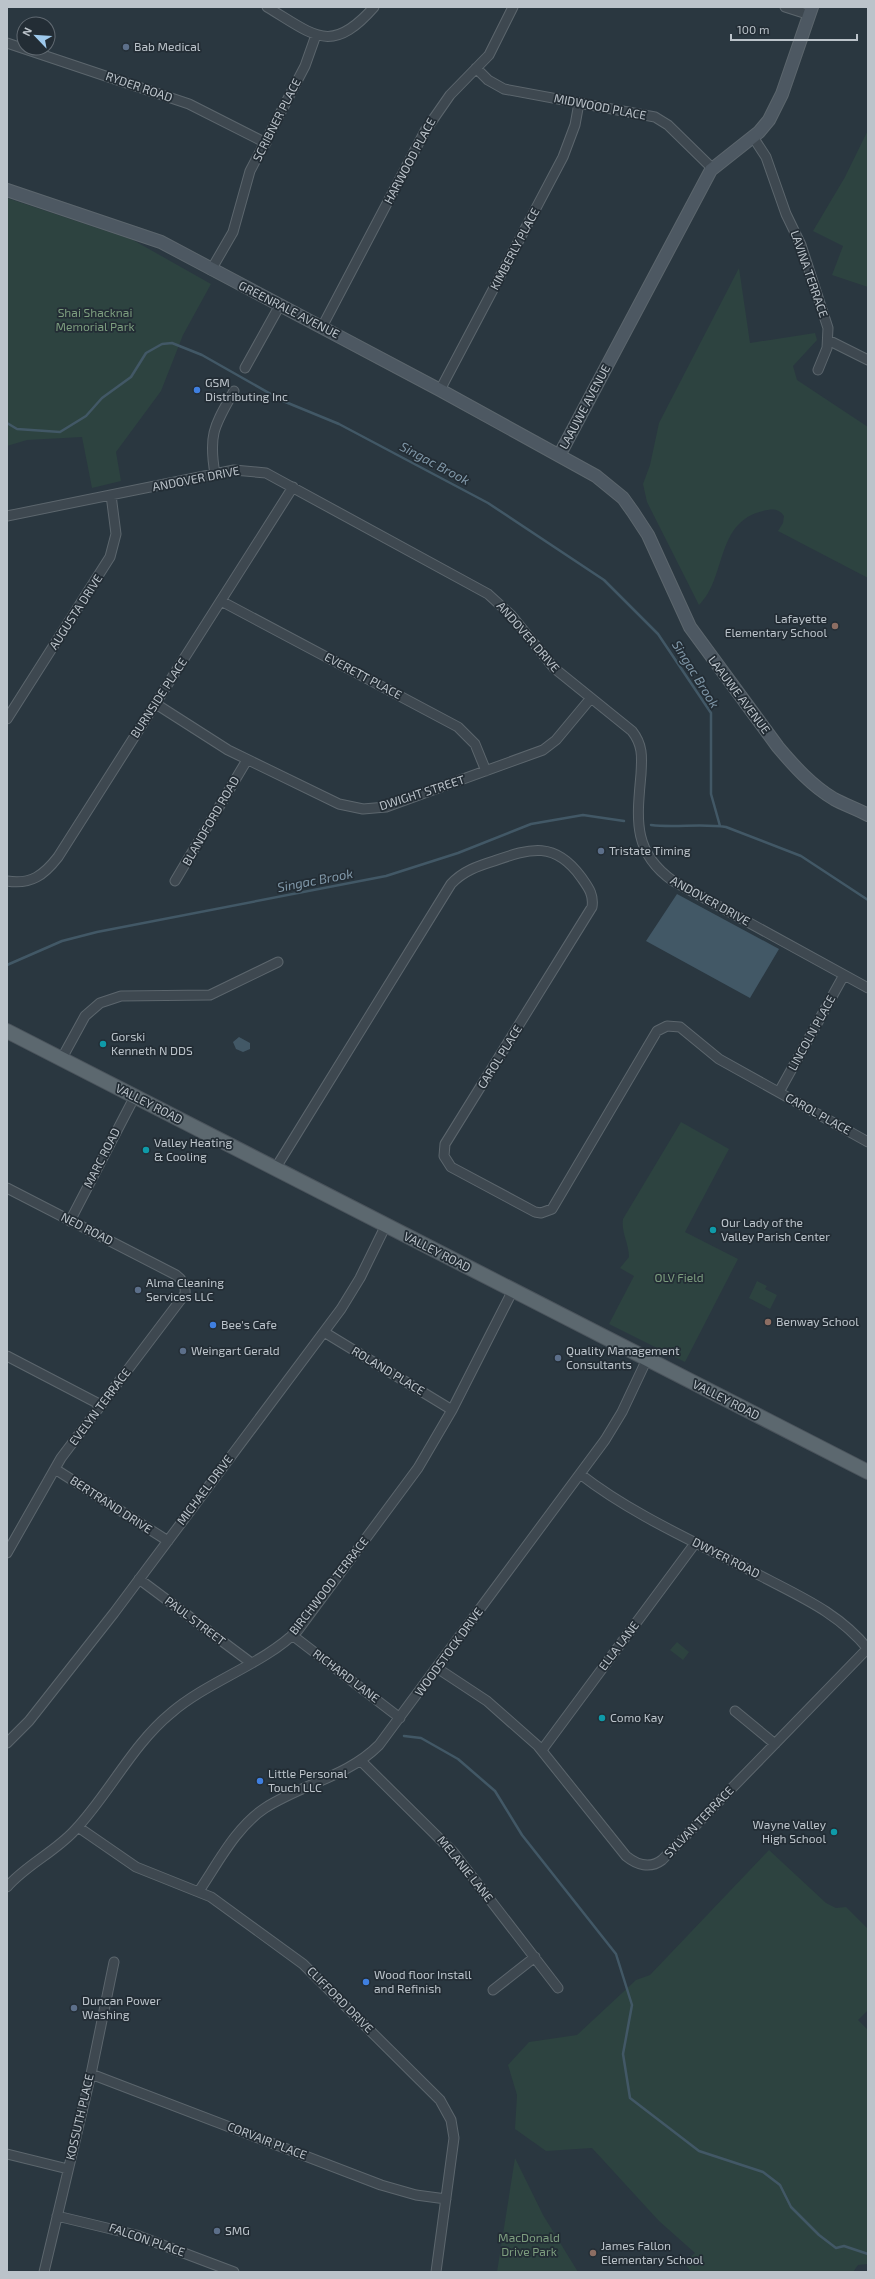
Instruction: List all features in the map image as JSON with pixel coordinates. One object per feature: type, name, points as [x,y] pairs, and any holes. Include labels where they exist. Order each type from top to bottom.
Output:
[{"type":"main road","name":"VALLEY ROAD","points":[[7,1031],[868,1472]]},
{"type":"street","points":[[267,7],[316,34],[330,38],[348,32],[374,7]]},
{"type":"street","name":"HARWOOD PLACE","points":[[322,327],[425,131],[450,95],[495,46],[513,7]]},
{"type":"street","points":[[785,7],[811,11]]},
{"type":"street","name":"LAAUWE AVENUE","points":[[811,11],[779,100],[769,120],[753,137],[713,169],[560,454],[611,486],[633,512],[648,535],[690,627],[792,763],[833,798],[868,815]]},
{"type":"street","name":"SCRIBNER PLACE","points":[[211,270],[232,232],[244,187],[305,66],[316,34]]},
{"type":"street","name":"RYDER ROAD","points":[[7,43],[190,104],[266,142]]},
{"type":"street","name":"MIDWOOD PLACE","points":[[476,68],[488,80],[504,89],[655,117],[662,121],[713,169]]},
{"type":"street","name":"KIMBERLY PLACE","points":[[440,390],[564,157],[575,125],[579,103]]},
{"type":"street","name":"LAVINA TERRACE","points":[[753,137],[766,157],[786,214],[801,245],[828,328],[828,340],[824,359],[818,370]]},
{"type":"street","name":"GREENRALE AVENUE","points":[[7,190],[161,242],[211,270],[322,327],[560,454]]},
{"type":"street","points":[[245,368],[280,305]]},
{"type":"street","points":[[828,340],[868,360]]},
{"type":"street","points":[[215,474],[212,452],[213,434],[216,424],[234,391]]},
{"type":"street","name":"ANDOVER DRIVE","points":[[7,516],[234,470],[258,470],[293,487],[488,594],[511,615],[554,668],[632,731],[641,745],[642,752],[638,808],[639,829],[643,847],[655,866],[673,881],[868,988]]},
{"type":"street","name":"BURNSIDE PLACE","points":[[7,881],[23,882],[32,880],[47,871],[156,704],[293,487]]},
{"type":"street","name":"AUGUSTA DRIVE","points":[[7,719],[110,557],[116,534],[111,495]]},
{"type":"street","name":"EVERETT PLACE","points":[[221,601],[458,727],[475,744],[486,771]]},
{"type":"street","name":"DWIGHT STREET","points":[[156,704],[215,743],[247,760],[339,804],[363,809],[386,807],[533,755],[551,744],[591,698]]},
{"type":"street","name":"BLANDFORD ROAD","points":[[175,881],[247,760]]},
{"type":"street","name":"CAROL PLACE","points":[[275,1169],[451,884],[471,868],[530,849],[549,852],[566,861],[590,890],[593,901],[592,908],[445,1144],[444,1156],[451,1167],[534,1212],[541,1213],[552,1209],[657,1031],[667,1026],[680,1027],[710,1054],[868,1142]]},
{"type":"street","points":[[62,1058],[85,1016],[100,1003],[121,996],[210,995],[278,962]]},
{"type":"street","name":"LINCOLN PLACE","points":[[779,1092],[844,975]]},
{"type":"street","name":"MARC ROAD","points":[[70,1221],[135,1096]]},
{"type":"street","name":"NED ROAD","points":[[7,1188],[168,1270]]},
{"type":"street","name":"MICHAEL DRIVE","points":[[7,1743],[29,1721],[139,1580],[354,1291],[386,1225]]},
{"type":"street","name":"EVELYN TERRACE","points":[[7,1553],[55,1469],[101,1405],[185,1294],[184,1284],[181,1279],[168,1270]]},
{"type":"street","name":"BIRCHWOOD TERRACE","points":[[7,1887],[78,1827],[162,1720],[187,1700],[292,1635],[418,1468],[452,1410],[513,1290]]},
{"type":"street","name":"ROLAND PLACE","points":[[324,1332],[452,1410]]},
{"type":"street","points":[[7,1356],[101,1405]]},
{"type":"street","name":"WOODSTOCK DRIVE","points":[[199,1891],[244,1826],[260,1812],[278,1800],[361,1761],[379,1745],[614,1427],[647,1359]]},
{"type":"street","name":"BERTRAND DRIVE","points":[[55,1469],[168,1541]]},
{"type":"street","name":"DWYER ROAD","points":[[580,1474],[616,1500],[817,1605],[845,1624],[868,1649]]},
{"type":"street","name":"ELLA LANE","points":[[542,1750],[696,1542]]},
{"type":"street","name":"PAUL STREET","points":[[139,1580],[250,1662]]},
{"type":"street","name":"RICHARD LANE","points":[[292,1635],[400,1718]]},
{"type":"street","name":"SYLVAN TERRACE","points":[[437,1668],[487,1702],[542,1750],[626,1856],[639,1864],[646,1866],[657,1864],[662,1860],[868,1649]]},
{"type":"street","points":[[735,1711],[775,1744]]},
{"type":"street","name":"MELANIE LANE","points":[[361,1761],[450,1848],[558,1988]]},
{"type":"street","name":"CLIFFORD DRIVE","points":[[78,1827],[136,1867],[211,1897],[303,1964],[440,2100],[447,2110],[454,2131],[436,2272]]},
{"type":"street","points":[[494,1990],[534,1957]]},
{"type":"street","name":"KOSSUTH PLACE","points":[[44,2272],[90,2074],[114,1962]]},
{"type":"street","name":"CORVAIR PLACE","points":[[90,2074],[381,2185],[416,2195],[446,2199]]},
{"type":"street","points":[[7,2154],[68,2169]]},
{"type":"street","name":"FALCON PLACE","points":[[57,2216],[136,2235],[234,2272]]},
{"type":"green space","points":[[868,130],[868,287],[832,275],[843,246],[813,231],[845,177]]},
{"type":"green space","name":"Shai Shacknai Memorial Park","points":[[7,198],[133,240],[211,284],[183,335],[161,391],[116,452],[121,481],[92,488],[82,437],[27,440],[7,446]]},
{"type":"green space","points":[[739,268],[750,343],[815,333],[817,340],[793,366],[797,380],[868,427],[868,578],[778,531],[783,523],[784,516],[777,510],[769,510],[748,517],[737,527],[729,538],[708,594],[699,605],[647,502],[643,484],[650,465],[659,423]]},
{"type":"green space","name":"OLV Field","points":[[681,1122],[729,1149],[685,1232],[738,1259],[685,1362],[609,1324],[634,1276],[620,1268],[629,1257],[623,1229],[623,1219]]},
{"type":"green space","points":[[757,1281],[767,1286],[765,1289],[777,1295],[770,1309],[749,1298]]},
{"type":"green space","points":[[677,1642],[689,1652],[683,1660],[670,1650]]},
{"type":"green space","points":[[769,1850],[826,1903],[836,1908],[846,1907],[868,1929],[868,2010],[858,2020],[868,2030],[868,2264],[858,2265],[853,2272],[691,2272],[684,2262],[695,2253],[659,2221],[592,2148],[546,2151],[515,2129],[517,2095],[508,2065],[529,2042],[577,2035],[636,1980],[650,1975]]},
{"type":"green space","name":"MacDonald Drive Park","points":[[515,2158],[543,2215],[578,2272],[497,2272]]},
{"type":"water","points":[[677,894],[779,949],[750,998],[646,941]]},
{"type":"water","points":[[239,1037],[250,1043],[250,1049],[243,1052],[236,1049],[233,1042]]},
{"type":"waterway","name":"Singac Brook","points":[[7,423],[17,429],[60,432],[86,416],[102,398],[131,377],[146,353],[162,344],[172,343],[202,355],[283,401],[339,424],[488,503],[604,580],[658,634],[711,713],[711,794],[720,826]]},
{"type":"waterway","name":"Singac Brook","points":[[7,965],[62,941],[97,932],[386,876],[458,853],[531,824],[583,815],[624,821]]},
{"type":"waterway","name":"Singac Brook","points":[[651,825],[707,825],[726,827],[801,856],[868,900]]},
{"type":"waterway","points":[[404,1736],[421,1738],[458,1759],[495,1791],[522,1835],[616,1954],[632,2005],[623,2054],[630,2098],[699,2151],[763,2172],[780,2185],[791,2207],[819,2235],[836,2248],[844,2246],[868,2254]]},
{"type":"place","name":"Bab Medical","points":[[126,47]]},
{"type":"place","name":"GSM Distributing Inc","points":[[197,390]]},
{"type":"place","name":"Lafayette Elementary School","points":[[835,626]]},
{"type":"place","name":"Tristate Timing","points":[[601,851]]},
{"type":"place","name":"Gorski Kenneth N DDS","points":[[103,1044]]},
{"type":"place","name":"Valley Heating & Cooling","points":[[146,1150]]},
{"type":"place","name":"Our Lady of the Valley Parish Center","points":[[713,1230]]},
{"type":"place","name":"Alma Cleaning Services LLC","points":[[138,1290]]},
{"type":"place","name":"Benway School","points":[[768,1322]]},
{"type":"place","name":"Bee's Cafe","points":[[213,1325]]},
{"type":"place","name":"Weingart Gerald","points":[[183,1351]]},
{"type":"place","name":"Quality Management Consultants","points":[[558,1358]]},
{"type":"place","name":"Como Kay","points":[[602,1718]]},
{"type":"place","name":"Little Personal Touch LLC","points":[[260,1781]]},
{"type":"place","name":"Wayne Valley High School","points":[[834,1832]]},
{"type":"place","name":"Wood floor Install and Refinish","points":[[366,1982]]},
{"type":"place","name":"Duncan Power Washing","points":[[74,2008]]},
{"type":"place","name":"SMG","points":[[217,2231]]},
{"type":"place","name":"James Fallon Elementary School","points":[[593,2253]]}]
